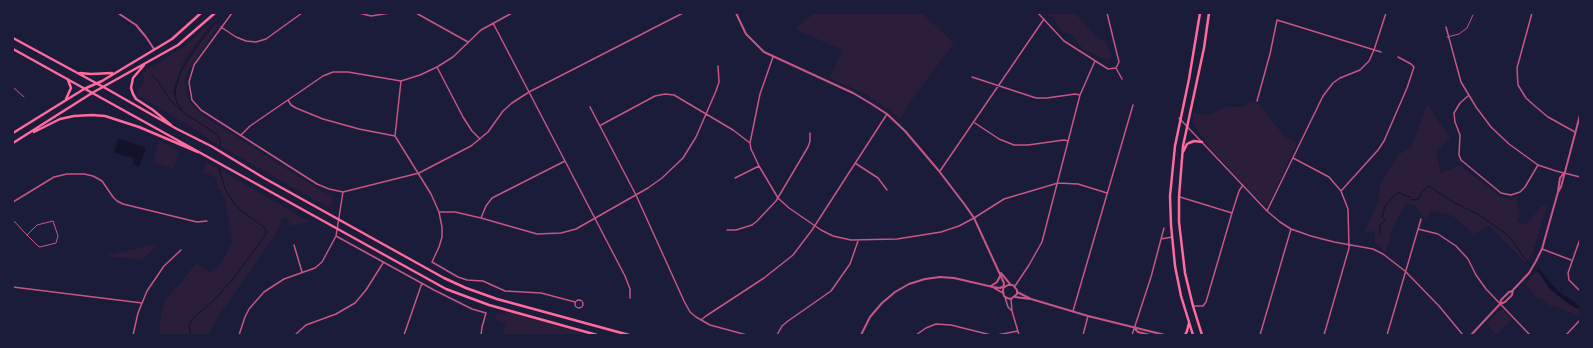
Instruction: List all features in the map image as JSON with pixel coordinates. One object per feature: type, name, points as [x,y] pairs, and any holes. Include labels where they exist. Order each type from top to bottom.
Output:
[{"type":"main road","points":[[13,133],[84,89],[172,39],[201,13]]},
{"type":"main road","points":[[22,138],[92,94],[178,45],[215,13]]},
{"type":"main road","points":[[1193,335],[1181,296],[1175,266],[1170,196],[1175,146],[1189,79],[1200,13]]},
{"type":"main road","points":[[1202,335],[1185,273],[1179,222],[1179,197],[1182,154],[1209,13]]},
{"type":"main road","points":[[13,38],[104,87],[176,129],[211,146],[444,278],[466,288],[505,301],[629,335]]},
{"type":"main road","points":[[13,49],[424,277],[472,300],[597,335]]},
{"type":"main road","points":[[147,62],[133,78],[131,88],[133,94],[136,99],[153,110],[176,129]]},
{"type":"main road","points":[[73,70],[91,74],[115,72]]},
{"type":"main road","points":[[65,101],[70,90],[68,79]]},
{"type":"main road","points":[[13,143],[60,119],[74,116],[97,115],[121,120],[214,160]]},
{"type":"main road","points":[[1182,154],[1189,142],[1202,142]]},
{"type":"main road","points":[[1185,335],[1188,331],[1189,323]]},
{"type":"street","points":[[118,13],[136,25],[154,49]]},
{"type":"street","points":[[209,13],[212,16]]},
{"type":"street","points":[[232,13],[194,65],[190,74],[189,91],[192,100],[201,110],[317,184],[329,189],[343,192],[419,173],[471,146],[488,132],[508,106],[529,92],[683,13]]},
{"type":"street","points":[[221,27],[236,37],[246,41],[256,42],[266,38],[302,13]]},
{"type":"street","points":[[359,13],[375,16],[390,13]]},
{"type":"street","points":[[416,13],[468,42]]},
{"type":"street","points":[[241,135],[250,126],[316,80],[333,72],[348,72],[401,81],[420,75],[437,67],[452,57],[481,30],[512,13]]},
{"type":"street","points":[[736,13],[750,40],[764,52],[853,93],[887,114],[905,131],[939,171],[974,218],[1000,272],[1010,284],[1015,286],[1017,292],[1015,297]]},
{"type":"street","points":[[1038,13],[1064,41],[1108,69],[1116,68]]},
{"type":"street","points":[[1107,13],[1119,62],[1116,68]]},
{"type":"street","points":[[1267,211],[1327,88],[1340,78],[1360,70],[1368,61],[1374,50],[1386,13]]},
{"type":"street","points":[[1532,13],[1517,68],[1518,85],[1526,98],[1548,117],[1575,132]]},
{"type":"street","points":[[939,171],[1044,19]]},
{"type":"street","points":[[1257,101],[1270,54],[1277,20],[1381,52]]},
{"type":"street","points":[[494,23],[628,284],[630,298]]},
{"type":"street","points":[[1446,27],[1447,37],[1460,80],[1468,96],[1491,127],[1509,144],[1538,165],[1580,177]]},
{"type":"street","points":[[750,143],[760,94],[773,57]]},
{"type":"street","points":[[1342,191],[1368,163],[1384,141],[1407,88],[1414,67],[1398,57]]},
{"type":"street","points":[[1015,286],[1042,242],[1080,96],[1095,61]]},
{"type":"street","points":[[439,212],[454,212],[481,218],[532,233],[545,235],[561,233],[576,228],[636,195],[662,178],[682,158],[696,137],[718,87],[718,66]]},
{"type":"street","points":[[437,67],[463,116],[472,131],[480,139]]},
{"type":"street","points":[[1116,68],[1122,79]]},
{"type":"street","points":[[972,77],[1036,98],[1075,94],[1080,96]]},
{"type":"street","points":[[401,81],[394,136],[419,173],[439,212],[442,237],[439,248],[432,262],[458,278],[483,281],[505,291],[541,293],[576,302],[581,300],[583,306],[578,308],[576,306],[576,302]]},
{"type":"street","points":[[601,125],[655,96],[665,94],[674,95],[733,130],[750,143],[759,166],[778,198],[814,226],[833,236],[858,241],[923,236],[959,226],[1004,199],[1058,183],[1078,184],[1107,192]]},
{"type":"street","points":[[1468,96],[1460,102],[1454,113],[1455,122],[1460,135],[1459,155],[1461,160],[1502,193],[1511,195],[1520,192],[1525,187],[1538,165]]},
{"type":"street","points":[[288,100],[291,105],[296,108],[323,119],[359,129],[394,136]]},
{"type":"street","points":[[1073,311],[1133,104]]},
{"type":"street","points":[[590,107],[601,125],[636,195],[690,312],[710,324],[747,335]]},
{"type":"street","points":[[702,320],[783,264],[803,244],[887,114]]},
{"type":"street","points":[[1471,335],[1500,304],[1505,302],[1512,295],[1513,290],[1530,271],[1542,249],[1558,192],[1560,178],[1564,173],[1580,115]]},
{"type":"street","points":[[1180,118],[1267,211],[1280,222],[1291,229],[1328,241],[1373,249],[1383,254],[1405,271],[1439,306],[1463,335]]},
{"type":"street","points":[[974,122],[999,139],[1014,145],[1028,145],[1064,140],[1068,141]]},
{"type":"street","points":[[727,230],[736,230],[752,225],[778,198],[808,147],[810,133]]},
{"type":"street","points":[[1293,158],[1329,177],[1342,191],[1348,209],[1349,245],[1324,335]]},
{"type":"street","points":[[481,218],[486,206],[492,198],[565,161]]},
{"type":"street","points":[[855,162],[878,178],[887,190]]},
{"type":"street","points":[[735,178],[759,166]]},
{"type":"street","points":[[13,202],[54,177],[67,174],[84,174],[98,177],[113,197],[123,204],[198,222],[206,221]]},
{"type":"street","points":[[1193,306],[1203,306],[1206,302],[1232,213],[1239,191],[1243,185]]},
{"type":"street","points":[[239,335],[249,309],[264,292],[284,279],[315,268],[322,262],[336,236],[336,228],[339,219],[343,192]]},
{"type":"street","points":[[1179,197],[1232,213]]},
{"type":"street","points":[[1387,335],[1421,219]]},
{"type":"street","points":[[1132,335],[1151,277],[1164,228]]},
{"type":"street","points":[[1260,335],[1291,229]]},
{"type":"street","points":[[1418,229],[1438,234],[1456,246],[1468,259],[1476,275],[1486,289],[1530,335]]},
{"type":"street","points":[[336,236],[422,284],[472,309],[486,313],[481,335]]},
{"type":"street","points":[[1161,239],[1172,237]]},
{"type":"street","points":[[1580,238],[1568,270],[1569,280],[1580,291]]},
{"type":"street","points":[[777,335],[782,326],[788,321],[831,291],[850,264],[858,241]]},
{"type":"street","points":[[294,245],[302,272]]},
{"type":"street","points":[[1542,249],[1572,260]]},
{"type":"street","points":[[133,335],[136,319],[142,303],[154,280],[164,266],[181,250]]},
{"type":"street","points":[[295,335],[306,325],[336,314],[355,303],[366,290],[383,263]]},
{"type":"street","points":[[992,286],[997,282],[1000,272]]},
{"type":"street","points":[[1000,276],[1004,283],[1003,293]]},
{"type":"street","points":[[861,335],[870,317],[882,303],[895,292],[909,284],[925,279],[940,277],[954,278],[992,286],[1004,287],[1010,284]]},
{"type":"street","points":[[404,335],[422,284]]},
{"type":"street","points":[[992,286],[1003,293],[1008,307],[1012,311]]},
{"type":"street","points":[[13,287],[142,303]]},
{"type":"street","points":[[1017,292],[1031,299]]},
{"type":"street","points":[[1005,297],[1011,299],[1015,297],[1031,299],[1088,316],[1165,335]]},
{"type":"street","points":[[1011,299],[1012,311],[1019,335]]},
{"type":"street","points":[[1083,335],[1088,316]]},
{"type":"street","points":[[1566,335],[1580,320]]},
{"type":"street","points":[[916,335],[926,328],[936,324],[951,325],[991,335]]},
{"type":"street","points":[[1134,328],[1138,332],[1150,335]]},
{"type":"street","points":[[997,335],[1018,331]]},
{"type":"lane","points":[[1447,37],[1459,34],[1467,28],[1473,15]]},
{"type":"lane","points":[[13,87],[24,97]]},
{"type":"lane","points":[[13,220],[27,235],[40,247],[56,243],[58,236],[53,221],[37,225],[27,235]]},
{"type":"shaded area","points":[[814,13],[922,13],[954,43],[905,109],[906,111],[900,118],[869,96],[830,78],[842,50],[795,29]]},
{"type":"shaded area","points":[[1045,13],[1077,13],[1077,15],[1099,40],[1106,41],[1112,56],[1108,60],[1083,49],[1071,34],[1062,32],[1053,17],[1048,16]]},
{"type":"shaded area","points":[[213,21],[184,60],[172,92],[175,95],[182,69],[198,45],[215,23],[219,25],[187,72],[185,80],[187,95],[190,102],[202,115],[318,189],[332,196],[333,203],[329,206],[315,200],[215,143],[138,95],[137,91],[144,82],[142,73],[182,48]]},
{"type":"shaded area","points":[[1250,101],[1260,105],[1284,136],[1297,143],[1268,205],[1265,206],[1210,148],[1193,124],[1193,113],[1207,115],[1225,107],[1245,107]]},
{"type":"shaded area","points":[[1427,104],[1450,138],[1436,153],[1441,173],[1460,165],[1499,196],[1506,199],[1517,197],[1517,206],[1520,212],[1517,221],[1525,225],[1541,207],[1548,202],[1532,255],[1526,263],[1489,226],[1473,234],[1453,216],[1430,210],[1427,220],[1417,211],[1417,206],[1406,203],[1392,230],[1386,252],[1382,251],[1382,246],[1375,244],[1375,231],[1364,233],[1378,201],[1380,185],[1398,155],[1411,147]]},
{"type":"shaded area","points":[[118,138],[146,148],[139,167],[133,164],[134,158],[114,153]]},
{"type":"shaded area","points":[[159,141],[179,151],[174,169],[153,163]]},
{"type":"shaded area","points":[[206,162],[310,222],[291,226],[286,217],[282,218],[276,234],[222,311],[208,335],[159,335],[161,314],[166,299],[196,263],[209,272],[214,271],[222,262],[232,241],[225,199],[220,189],[217,188],[218,185],[216,178],[203,172]]},
{"type":"shaded area","points":[[157,245],[142,260],[108,256],[108,255]]},
{"type":"shaded area","points":[[1538,268],[1558,291],[1580,306],[1580,310],[1567,303],[1549,288],[1541,275],[1536,271]]},
{"type":"shaded area","points":[[1536,271],[1541,275],[1549,288],[1580,310],[1578,315],[1553,306],[1551,308],[1542,299],[1537,298],[1526,284]]},
{"type":"shaded area","points":[[505,310],[580,331],[583,335],[503,335],[505,323],[495,320],[497,313],[505,315]]},
{"type":"shaded area","points":[[1503,310],[1512,319],[1496,335],[1487,324],[1498,311]]},
{"type":"waterway","points":[[215,23],[182,69],[175,95],[177,103],[184,113],[215,133],[220,139],[220,145]]},
{"type":"waterway","points":[[151,74],[158,81],[170,100],[181,110]]},
{"type":"waterway","points":[[191,335],[189,326],[192,319],[215,299],[232,280],[264,237],[266,232],[264,227],[235,205],[225,189],[219,168]]},
{"type":"waterway","points":[[1380,234],[1380,225],[1385,220],[1382,217],[1385,206],[1393,197],[1399,192],[1410,197],[1412,200],[1419,199],[1421,193],[1429,186],[1451,201],[1481,216],[1509,236],[1528,263],[1536,270]]},
{"type":"waterway","points":[[1560,292],[1562,287]]}]
